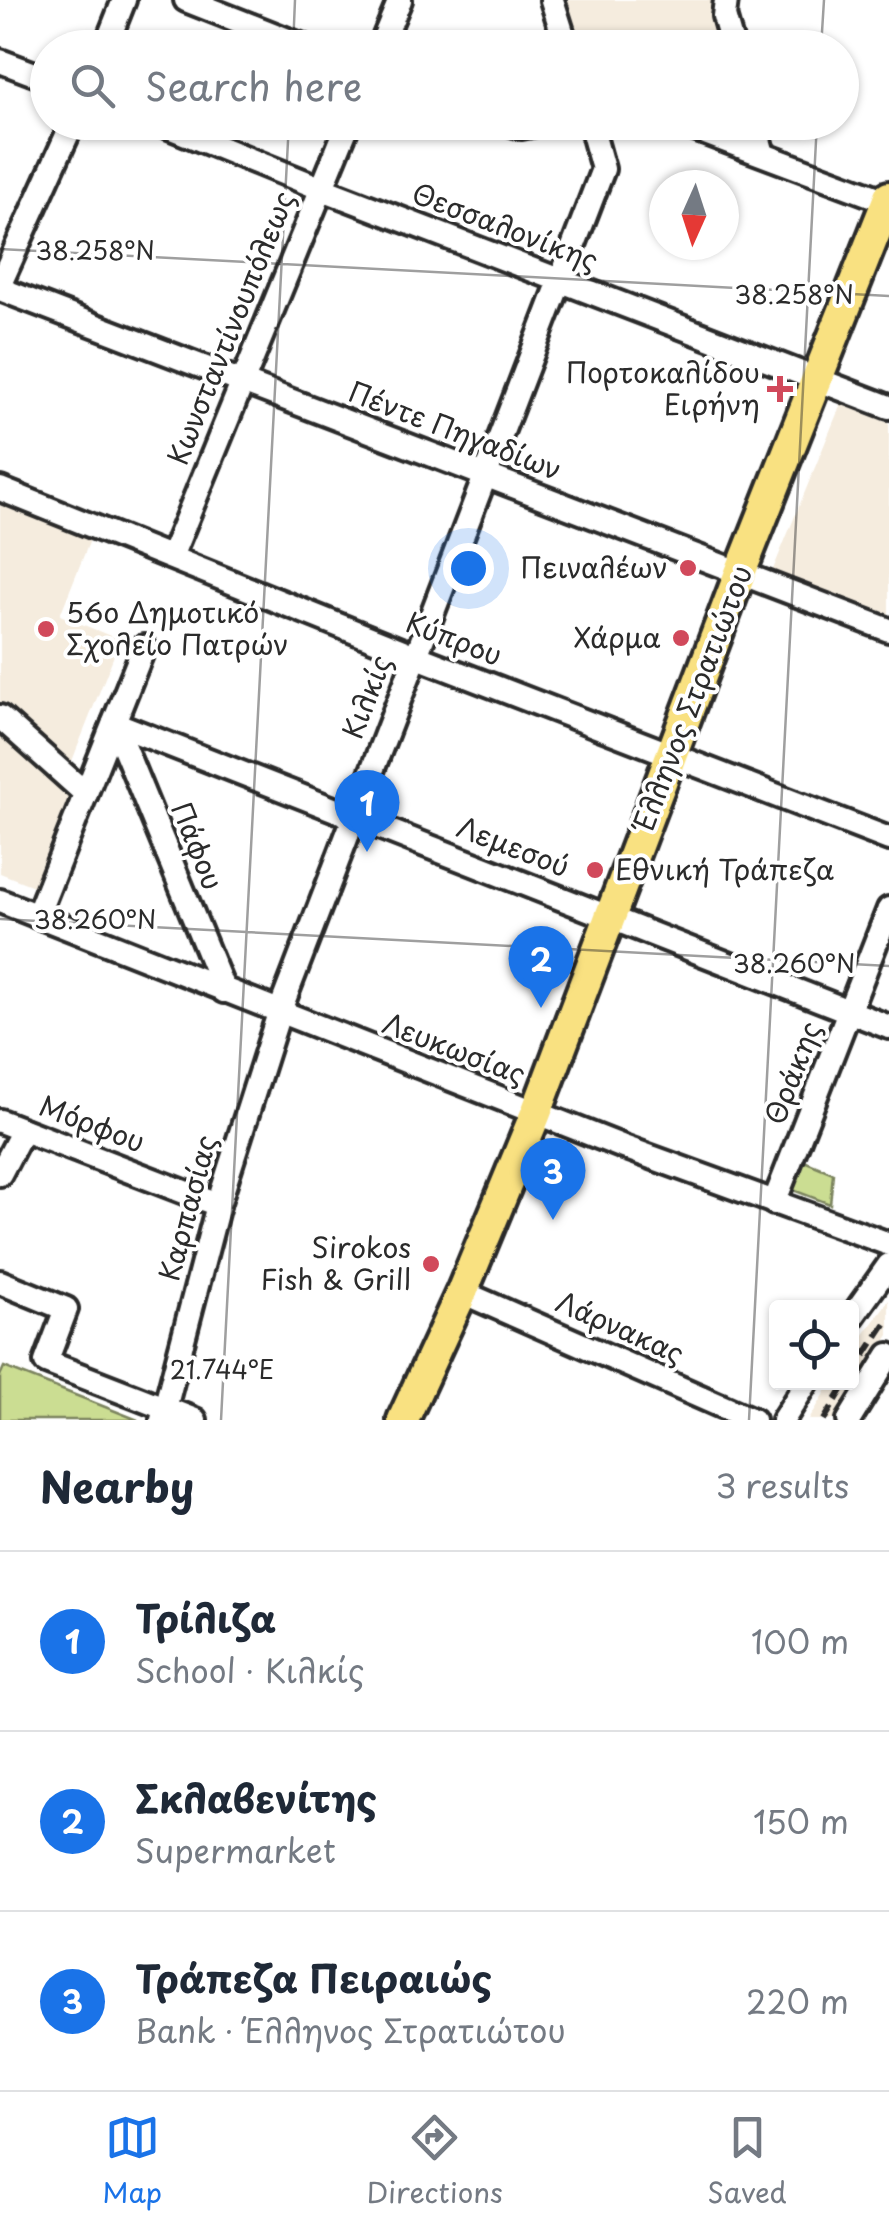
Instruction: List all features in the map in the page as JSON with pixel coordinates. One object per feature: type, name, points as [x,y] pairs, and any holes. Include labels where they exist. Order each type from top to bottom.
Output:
[{"type":"main road","name":"Έλληνος Στρατιώτου","points":[[404,1420],[536,1113],[740,573],[888,200]]},
{"type":"street","points":[[112,30],[124,0]]},
{"type":"street","points":[[186,0],[262,30]]},
{"type":"street","points":[[388,30],[400,0]]},
{"type":"street","points":[[552,0],[561,30]]},
{"type":"street","points":[[726,0],[724,16],[728,30]]},
{"type":"street","points":[[0,61],[30,73]]},
{"type":"street","points":[[0,286],[64,140]]},
{"type":"street","name":"Θεσσαλονίκης","points":[[201,140],[889,407]]},
{"type":"street","name":"Κωνσταντίνουπόλεως","points":[[170,557],[340,140]]},
{"type":"street","name":"Κιλκίς","points":[[279,1013],[603,169],[595,140]]},
{"type":"street","points":[[725,140],[888,200]]},
{"type":"street","points":[[759,140],[763,154]]},
{"type":"street","name":"Πέντε Πηγαδίων","points":[[0,286],[889,630]]},
{"type":"street","name":"Κύπρου","points":[[0,489],[415,656],[889,839]]},
{"type":"street","points":[[37,916],[144,647]]},
{"type":"street","points":[[0,717],[86,794]]},
{"type":"street","name":"Λεμεσού","points":[[114,723],[889,1027]]},
{"type":"street","name":"Πάφου","points":[[114,723],[224,991]]},
{"type":"street","name":"Λευκωσίας","points":[[0,901],[536,1113],[889,1244]]},
{"type":"street","name":"Θράκης","points":[[774,1203],[889,909]]},
{"type":"street","name":"Καρπασίας","points":[[164,1414],[218,1204],[279,1013]]},
{"type":"street","name":"Μόρφου","points":[[0,1121],[218,1204]]},
{"type":"street","points":[[0,1174],[23,1130]]},
{"type":"street","points":[[859,1307],[889,1265]]},
{"type":"street","points":[[0,1282],[66,1309],[46,1362],[164,1414],[195,1420]]},
{"type":"street","name":"Λάρνακας","points":[[462,1292],[753,1420]]},
{"type":"street","points":[[849,1420],[889,1355]]},
{"type":"street","points":[[783,1420],[802,1390]]},
{"type":"shaded area","points":[[567,0],[716,0],[710,15],[715,30],[576,30]]},
{"type":"shaded area","points":[[841,404],[889,423],[889,616],[772,572]]},
{"type":"shaded area","name":"56ο Δημοτικό Σχολείο Πατρών","points":[[0,505],[90,540],[60,615],[120,640],[70,766],[0,704]]},
{"type":"shaded area","points":[[0,732],[76,798],[41,889],[0,873]]},
{"type":"shaded area","points":[[889,1300],[889,1335],[859,1381],[859,1341]]},
{"type":"shaded area","points":[[827,1390],[853,1390],[834,1420],[809,1420]]},
{"type":"green space","points":[[804,1161],[833,1173],[830,1204],[793,1190]]},
{"type":"green space","points":[[4,1367],[138,1420],[0,1420],[0,1376]]},
{"type":"railway","points":[[859,1364],[889,1318]]},
{"type":"railway","points":[[824,1420],[842,1390]]},
{"type":"place","name":"Πορτοκαλίδου Ειρήνη","points":[[780,389]]},
{"type":"place","name":"Πειναλέων","points":[[688,568]]},
{"type":"place","name":"56ο Δημοτικό Σχολείο Πατρών","points":[[46,629]]},
{"type":"place","name":"Χάρμα","points":[[681,638]]},
{"type":"place","name":"Τρίλιζα","points":[[367,852]]},
{"type":"place","name":"Εθνική Τράπεζα","points":[[595,870]]},
{"type":"place","name":"Σκλαβενίτης","points":[[541,1008]]},
{"type":"place","name":"Τράπεζα Πειραιώς","points":[[553,1220]]},
{"type":"place","name":"Sirokos Fish & Grill","points":[[431,1264]]}]
